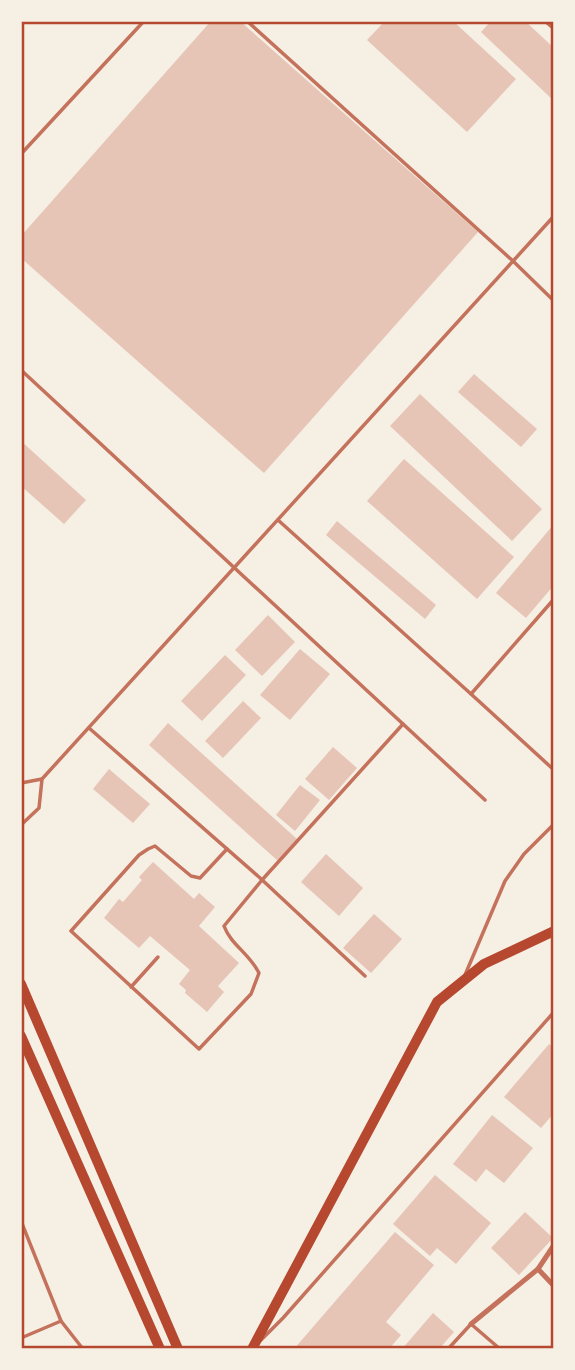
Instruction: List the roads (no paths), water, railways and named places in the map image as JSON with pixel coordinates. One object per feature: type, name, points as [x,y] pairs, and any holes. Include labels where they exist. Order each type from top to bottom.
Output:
[{"type":"main road","points":[[252,1349],[438,1002],[484,964],[554,932]]},
{"type":"main road","points":[[21,984],[178,1349]]},
{"type":"main road","points":[[21,1036],[160,1349]]},
{"type":"street","points":[[471,1324],[538,1269],[554,1245]]},
{"type":"street","points":[[538,1269],[554,1286]]},
{"type":"lane","points":[[21,154],[144,21]]},
{"type":"lane","points":[[247,21],[554,301]]},
{"type":"lane","points":[[545,21],[554,29]]},
{"type":"lane","points":[[21,783],[42,779],[554,216]]},
{"type":"lane","points":[[21,370],[485,800]]},
{"type":"lane","points":[[278,520],[554,770]]},
{"type":"lane","points":[[471,694],[554,599]]},
{"type":"lane","points":[[227,849],[200,878],[191,876],[155,846],[148,849],[139,855],[71,931],[199,1049],[251,994],[259,973],[253,961],[228,936],[224,926],[403,724]]},
{"type":"lane","points":[[89,728],[262,880],[365,976]]},
{"type":"lane","points":[[21,825],[39,808],[42,779]]},
{"type":"lane","points":[[463,980],[506,881],[524,854],[554,824]]},
{"type":"lane","points":[[131,987],[158,957]]},
{"type":"lane","points":[[252,1349],[283,1318],[554,1012]]},
{"type":"lane","points":[[21,1221],[61,1321],[83,1349]]},
{"type":"lane","points":[[21,1338],[61,1321]]},
{"type":"lane","points":[[448,1349],[471,1324],[500,1349]]}]
